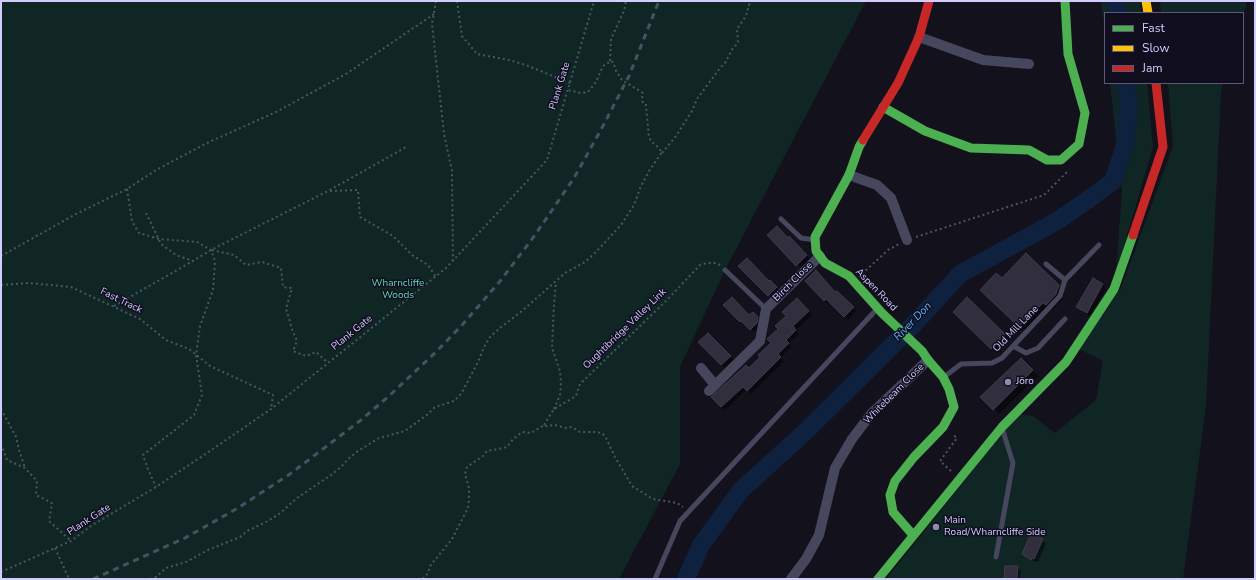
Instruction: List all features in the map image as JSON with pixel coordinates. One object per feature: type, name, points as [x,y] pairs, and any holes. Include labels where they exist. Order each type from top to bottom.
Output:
[{"type":"street","points":[[820,256],[816,251],[815,237],[849,176],[859,147],[898,83],[919,37],[929,1]]},
{"type":"street","points":[[883,107],[925,131],[971,148],[1030,150],[1047,160],[1061,160],[1079,144],[1085,113],[1068,54],[1065,1]]},
{"type":"street","points":[[1146,1],[1148,12]]},
{"type":"street","points":[[919,37],[983,60],[1029,64]]},
{"type":"street","points":[[878,579],[1002,427],[1066,362],[1114,289],[1163,147],[1156,84]]},
{"type":"street","points":[[849,176],[877,185],[891,198],[907,240]]},
{"type":"street","name":"Aspen Road","points":[[820,256],[826,263],[849,276],[879,311],[922,351],[943,377],[949,388],[954,407],[943,427],[914,456],[895,481],[890,495],[893,512],[913,535]]},
{"type":"street","name":"Birch Close","points":[[701,368],[712,388],[760,341],[766,309],[820,256]]},
{"type":"street","name":"Whitebeam Close","points":[[791,579],[806,558],[819,535],[835,468],[852,439],[871,414],[928,360]]},
{"type":"lane","points":[[781,219],[800,238],[816,240]]},
{"type":"lane","name":"Old Mill Lane","points":[[943,377],[961,364],[992,363],[1002,358],[1060,296],[1065,280],[1099,245]]},
{"type":"lane","points":[[1046,264],[1065,280]]},
{"type":"lane","points":[[725,270],[766,309]]},
{"type":"lane","points":[[655,579],[680,521],[879,311]]},
{"type":"lane","points":[[1014,346],[1026,353],[1038,348],[1065,319]]},
{"type":"lane","points":[[996,557],[1013,463],[1002,427]]},
{"type":"path","points":[[436,1],[432,24],[443,127],[452,171],[453,261]]},
{"type":"path","points":[[457,1],[462,36],[477,54],[526,65],[570,83]]},
{"type":"path","name":"Plank Gate","points":[[1,572],[71,541],[92,526],[156,487],[271,409],[436,277],[453,261],[547,160],[594,1]]},
{"type":"path","points":[[610,61],[611,39],[624,11],[626,1]]},
{"type":"path","points":[[150,579],[156,577],[166,568],[186,562],[208,550],[240,537],[278,515],[297,498],[342,466],[348,458],[358,451],[379,438],[405,431],[428,414],[435,406],[454,401],[461,394],[478,362],[487,340],[566,273],[585,262],[621,225],[634,205],[641,186],[649,171],[676,136],[692,110],[697,98],[725,63],[736,45],[738,38],[737,29],[749,10],[750,1]]},
{"type":"path","points":[[1,256],[76,214],[127,189],[156,170],[201,146],[276,112],[346,74],[434,14]]},
{"type":"path","points":[[568,90],[581,93],[589,90],[596,82],[603,66],[610,61]]},
{"type":"path","points":[[610,61],[614,63],[615,69],[622,80],[643,93],[642,99],[643,104],[646,105],[649,138],[652,143],[662,152],[659,157]]},
{"type":"path","points":[[113,306],[211,250],[328,191],[408,146]]},
{"type":"path","points":[[854,282],[888,250],[907,240],[1044,195],[1074,165]]},
{"type":"path","points":[[127,189],[132,221],[139,233],[158,239],[197,242],[211,250],[234,255],[246,265],[262,262],[281,268],[283,287],[292,288],[286,309],[297,341],[293,351],[306,356],[316,352],[328,363]]},
{"type":"path","points":[[328,191],[358,190],[360,218],[393,236],[412,255],[428,265],[436,277]]},
{"type":"path","points":[[146,213],[161,244],[176,255],[193,261]]},
{"type":"path","points":[[156,487],[143,455],[194,415],[202,395],[196,355],[200,326],[213,290],[215,261],[211,250]]},
{"type":"path","name":"Oughtibridge Valley Link","points":[[544,425],[554,409],[576,396],[580,384],[668,299],[700,265],[716,263],[725,270]]},
{"type":"path","points":[[554,409],[560,395],[561,383],[560,372],[552,348],[556,282]]},
{"type":"path","name":"Fast Track","points":[[1,285],[29,283],[71,287],[140,318],[166,340],[189,349],[210,366],[273,395],[271,409]]},
{"type":"path","points":[[1,409],[16,437],[18,450],[25,468],[37,481],[36,495],[52,503],[49,521],[71,541]]},
{"type":"path","points":[[424,579],[430,566],[452,539],[468,508],[469,488],[465,474],[467,467],[482,456],[486,451],[506,447],[522,432],[531,433],[544,425],[555,425],[566,428],[572,427],[580,432],[602,433],[632,486],[653,499],[677,503],[689,512]]},
{"type":"path","points":[[957,438],[940,460],[959,479]]},
{"type":"path","points":[[1,444],[7,460],[25,468]]},
{"type":"path","points":[[55,548],[69,579]]},
{"type":"green space","name":"Wharncliffe Woods","points":[[1,1],[866,1],[725,270],[680,367],[680,464],[619,579],[1,579]]},
{"type":"green space","points":[[1101,1],[1140,1],[1141,12],[1104,12],[1104,26]]},
{"type":"green space","points":[[1160,1],[1246,1],[1244,12],[1161,12]]},
{"type":"green space","points":[[1110,84],[1147,84],[1153,147],[1116,273],[1122,190]]},
{"type":"green space","points":[[1168,84],[1223,84],[1221,93],[1206,406],[1183,579],[886,579],[1018,414],[1033,416],[1055,433],[1096,400],[1103,361],[1079,349],[1121,288],[1173,146]]},
{"type":"building","points":[[777,226],[807,255],[796,266],[767,235]]},
{"type":"building","points":[[1026,253],[1059,285],[1056,294],[1046,305],[1043,303],[1019,327],[980,290],[996,273],[1002,278]]},
{"type":"building","points":[[747,258],[769,281],[770,280],[777,287],[768,296],[738,266]]},
{"type":"building","points":[[816,270],[835,292],[837,291],[854,307],[844,317],[826,299],[824,301],[805,281]]},
{"type":"building","points":[[1093,278],[1103,284],[1087,313],[1076,307]]},
{"type":"building","points":[[732,297],[749,315],[753,312],[758,317],[757,323],[750,330],[723,305]]},
{"type":"building","points":[[967,297],[1005,334],[991,349],[953,312]]},
{"type":"building","points":[[797,298],[809,311],[793,326],[796,330],[786,340],[789,343],[778,354],[781,357],[747,391],[743,387],[721,407],[711,397],[746,365],[749,368],[760,357],[758,355],[771,343],[767,339],[778,329],[775,326],[786,316],[782,312]]},
{"type":"building","points":[[708,333],[731,356],[721,365],[698,342]]},
{"type":"building","points":[[1021,358],[1033,370],[993,410],[980,397]]},
{"type":"building","points":[[1031,533],[1043,539],[1034,559],[1032,558],[1031,560],[1022,554]]},
{"type":"building","points":[[1005,566],[1018,566],[1017,579],[1004,579]]},
{"type":"waterway","name":"River Don","points":[[1116,1],[1118,12]]},
{"type":"waterway","name":"River Don","points":[[686,579],[701,545],[741,490],[803,434],[915,323],[960,274],[1057,221],[1113,181],[1124,148],[1129,109],[1126,84]]},
{"type":"railway","points":[[93,579],[185,538],[238,508],[290,474],[361,420],[437,351],[463,324],[501,280],[535,235],[574,178],[629,76],[659,1]]},
{"type":"traffic: fast","points":[[883,107],[925,131],[971,148],[1029,150],[1047,160],[1061,160],[1079,144],[1085,113],[1068,54],[1065,1]]},
{"type":"traffic: fast","points":[[863,140],[849,175],[815,237],[816,251],[825,263],[849,276],[882,313],[922,351],[943,377],[949,389],[954,407],[943,427],[914,457],[895,481],[890,495],[893,512],[913,535]]},
{"type":"traffic: fast","points":[[878,579],[1002,427],[1066,362],[1114,289],[1133,235]]},
{"type":"traffic: slow","points":[[1146,1],[1148,12]]},
{"type":"traffic: jam","points":[[863,140],[898,83],[919,37],[929,1]]},
{"type":"traffic: jam","points":[[1133,235],[1163,147],[1156,84]]},
{"type":"place","name":"Jöro","points":[[1008,382]]},
{"type":"place","name":"Main Road/Wharncliffe Side","points":[[936,527]]}]
